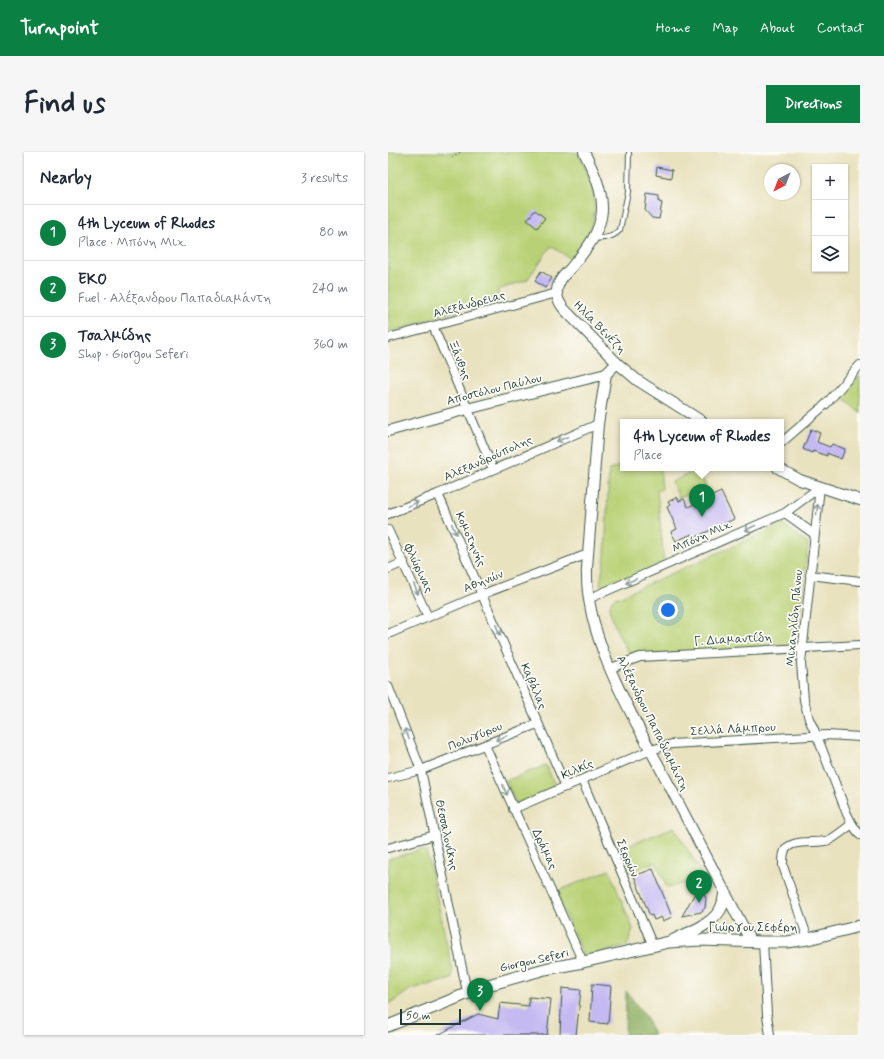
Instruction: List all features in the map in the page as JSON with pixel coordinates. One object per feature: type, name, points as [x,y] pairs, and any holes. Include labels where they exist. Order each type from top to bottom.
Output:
[{"type":"main road","points":[[669,942],[711,920],[720,910],[724,891]]},
{"type":"main road","name":"Γιώργου Σεφέρη","points":[[669,942],[700,940],[763,942],[808,939],[860,926]]},
{"type":"main road","name":"Giorgou Seferi","points":[[388,1026],[467,992],[488,985],[545,969],[583,962],[669,942]]},
{"type":"street","points":[[557,293],[560,280],[587,249],[593,239],[599,224],[602,210],[598,185],[584,152]]},
{"type":"street","name":"Αλεξάνδρειας","points":[[388,338],[557,293]]},
{"type":"street","name":"Ηλία Βενέζη","points":[[557,293],[558,301],[564,310],[617,363],[637,380],[698,419]]},
{"type":"street","name":"Ξάνθης","points":[[433,326],[493,469]]},
{"type":"street","points":[[606,374],[617,363]]},
{"type":"street","points":[[784,440],[826,404],[860,365]]},
{"type":"street","name":"Αποστόλου Παύλου","points":[[388,431],[467,409],[606,374]]},
{"type":"street","name":"Αλέξανδρου Παπαδιαμάντη","points":[[606,374],[598,424],[586,582],[588,599],[596,630],[624,698],[751,942]]},
{"type":"street","name":"Αλεξανδρούπολης","points":[[388,514],[438,494],[598,424]]},
{"type":"street","points":[[784,471],[800,480],[860,500]]},
{"type":"street","name":"Μπόνη Μιχ.","points":[[588,599],[786,512],[820,487]]},
{"type":"street","name":"Μιχαηλίδη Πάνου","points":[[820,487],[801,663],[804,700],[809,719],[852,824],[860,836]]},
{"type":"street","name":"Κομοτηνής","points":[[438,494],[482,594]]},
{"type":"street","points":[[786,512],[814,534]]},
{"type":"street","name":"Φλώρινας","points":[[388,530],[428,617]]},
{"type":"street","name":"Αθηνών","points":[[388,634],[482,594],[588,554]]},
{"type":"street","points":[[388,569],[404,562]]},
{"type":"street","points":[[810,575],[860,581]]},
{"type":"street","name":"Καβάλας","points":[[482,594],[537,724],[566,787]]},
{"type":"street","name":"Γ. Διαμαντίδη","points":[[611,668],[640,657],[860,645]]},
{"type":"street","name":"Θεσσαλονίκης","points":[[388,686],[421,770],[467,992]]},
{"type":"street","name":"Πολυγύρου","points":[[388,778],[421,770],[537,724]]},
{"type":"street","name":"Σελλά Λάμπρου","points":[[651,750],[672,744],[827,735],[860,737]]},
{"type":"street","name":"Δράμας","points":[[485,745],[583,962]]},
{"type":"street","name":"Κιλκίς","points":[[513,809],[651,750]]},
{"type":"street","name":"Σερρών","points":[[582,780],[653,946]]},
{"type":"street","points":[[808,939],[783,866],[784,854],[786,849],[795,843],[830,840],[852,824]]},
{"type":"street","points":[[388,848],[435,835]]},
{"type":"street","points":[[763,942],[766,1016],[770,1035]]},
{"type":"lane","points":[[593,239],[610,237],[620,230],[628,192],[629,152]]},
{"type":"path","points":[[452,157],[460,152]]},
{"type":"green space","points":[[388,152],[577,152],[590,180],[594,200],[593,220],[590,230],[584,242],[571,259],[551,246],[527,280],[498,290],[498,297],[388,333]]},
{"type":"green space","points":[[860,375],[860,413],[841,396]]},
{"type":"green space","points":[[620,465],[620,471],[660,471],[662,489],[657,490],[664,562],[613,587],[600,585],[605,556],[609,470]]},
{"type":"green space","points":[[694,471],[699,471],[706,486],[679,498],[672,482]]},
{"type":"green space","points":[[783,524],[808,544],[795,646],[632,656],[621,639],[613,622],[609,609],[612,600]]},
{"type":"green space","points":[[546,765],[556,788],[516,804],[506,781]]},
{"type":"green space","points":[[674,827],[704,877],[667,888],[656,862],[626,873],[617,850]]},
{"type":"green space","points":[[422,850],[426,851],[429,862],[452,967],[452,979],[411,989],[388,1004],[388,859]]},
{"type":"green space","points":[[609,870],[633,929],[627,946],[584,957],[555,892]]},
{"type":"green space","points":[[727,918],[734,931],[732,937],[700,938],[720,928]]},
{"type":"green space","points":[[626,991],[646,1017],[654,1035],[625,1035]]},
{"type":"building","points":[[657,167],[672,170],[671,178],[656,175]]},
{"type":"building","points":[[647,194],[659,196],[659,202],[662,203],[659,219],[652,218],[645,210]]},
{"type":"building","points":[[535,210],[545,218],[537,228],[527,220]]},
{"type":"building","points":[[541,271],[552,278],[545,288],[535,281]]},
{"type":"building","points":[[811,429],[820,433],[817,442],[830,447],[832,444],[845,449],[841,459],[827,453],[827,456],[813,451],[812,453],[803,449]]},
{"type":"building","points":[[721,492],[734,519],[694,538],[692,534],[676,541],[671,532],[677,529],[667,507],[670,505],[668,502],[677,497],[679,501],[684,499],[688,507]]},
{"type":"building","points":[[653,869],[672,917],[663,921],[661,917],[654,920],[652,915],[650,916],[634,876]]},
{"type":"building","points":[[699,886],[706,898],[705,908],[701,912],[682,916]]},
{"type":"building","points":[[592,984],[611,986],[608,1024],[590,1022]]},
{"type":"building","points":[[562,988],[581,990],[576,1035],[560,1035]]},
{"type":"building","points":[[529,997],[551,999],[547,1035],[438,1035],[478,1014],[498,1019],[500,1003],[529,1006]]},
{"type":"place","name":"4th Lyceum of Rhodes","points":[[702,517]]},
{"type":"place","name":"EKO","points":[[699,903]]},
{"type":"place","name":"Τσαλμίδης","points":[[480,1011]]}]
